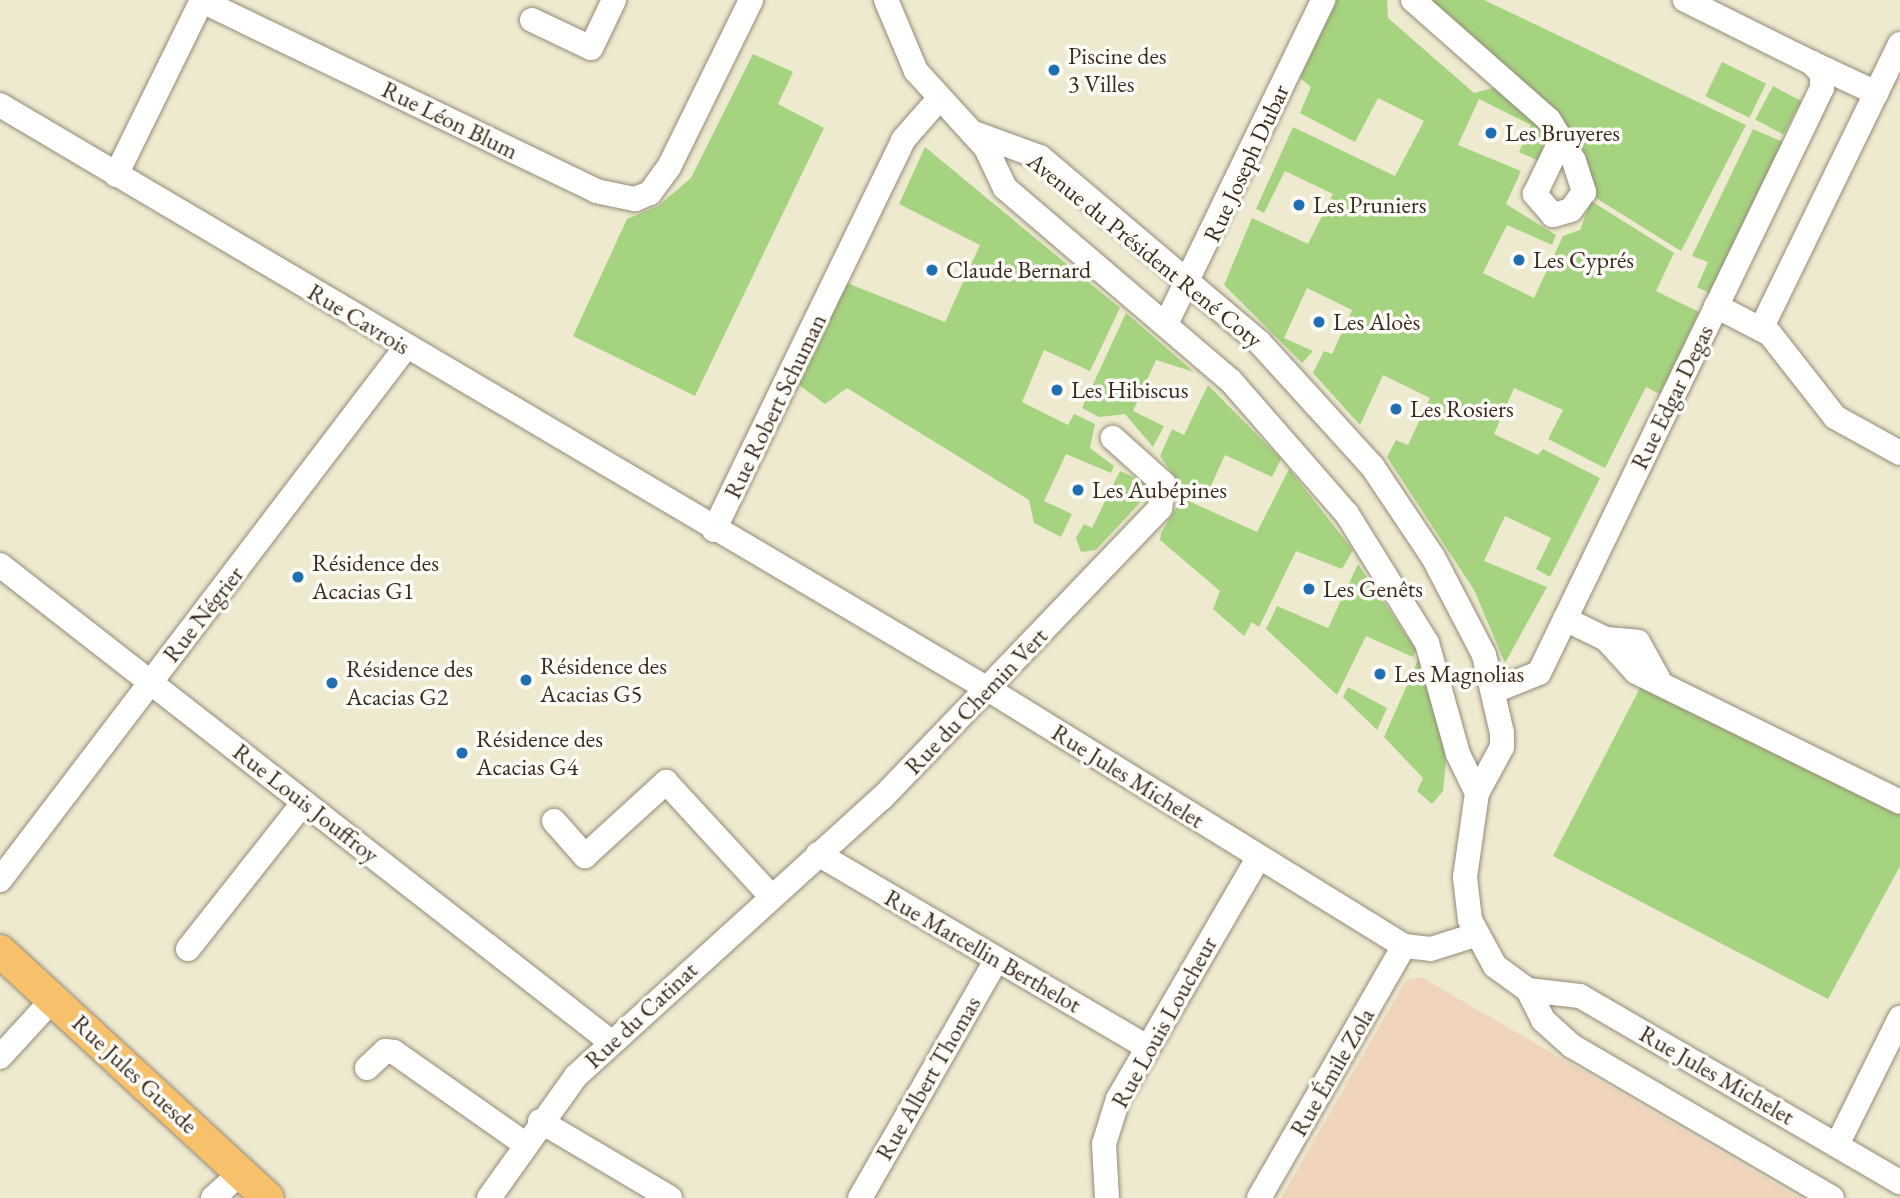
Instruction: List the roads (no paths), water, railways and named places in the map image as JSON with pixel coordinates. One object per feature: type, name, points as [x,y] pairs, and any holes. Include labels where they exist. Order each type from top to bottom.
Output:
[{"type":"main road","name":"Rue Jules Guesde","points":[[0,951],[268,1198]]},
{"type":"street","name":"Rue Léon Blum","points":[[116,175],[202,0],[616,198],[650,193],[681,145],[751,0]]},
{"type":"street","points":[[531,20],[591,48],[614,0]]},
{"type":"street","points":[[886,0],[906,54],[938,100],[974,133]]},
{"type":"street","name":"Rue Joseph Dubar","points":[[1166,324],[1190,282],[1323,0]]},
{"type":"street","points":[[1413,0],[1543,114],[1560,142]]},
{"type":"street","points":[[1685,0],[1817,69],[1876,93]]},
{"type":"street","points":[[1761,329],[1900,44]]},
{"type":"street","name":"Rue Edgar Degas","points":[[1494,691],[1535,679],[1821,93],[1817,69]]},
{"type":"street","name":"Rue Robert Schuman","points":[[716,531],[903,140],[938,100]]},
{"type":"street","name":"Rue Cavrois","points":[[0,105],[716,531]]},
{"type":"street","name":"Avenue du Président René Coty","points":[[974,133],[1040,157],[1259,342],[1371,466],[1456,595],[1494,691],[1502,747],[1477,793],[1465,877],[1475,935]]},
{"type":"street","name":"Avenue du Président René Coty","points":[[974,133],[1011,195],[1166,324],[1277,429],[1370,547],[1427,642],[1458,754],[1477,793]]},
{"type":"street","points":[[1716,306],[1761,329],[1784,346],[1835,417],[1900,453]]},
{"type":"street","name":"Rue Négrier","points":[[0,880],[405,347]]},
{"type":"street","name":"Rue du Chemin Vert","points":[[818,854],[988,689],[1160,508],[1167,490],[1114,438]]},
{"type":"street","name":"Rue Jules Michelet","points":[[716,531],[988,689],[1404,946]]},
{"type":"street","name":"Rue Louis Jouffroy","points":[[1,568],[611,1042]]},
{"type":"street","points":[[1564,619],[1606,639],[1636,672],[1658,678],[1900,802]]},
{"type":"street","points":[[554,821],[585,856],[666,782],[771,896]]},
{"type":"street","points":[[188,949],[304,802]]},
{"type":"street","name":"Rue du Catinat","points":[[489,1198],[540,1121],[611,1042],[818,854]]},
{"type":"street","name":"Rue Marcellin Berthelot","points":[[818,854],[1147,1047]]},
{"type":"street","name":"Rue Louis Loucheur","points":[[1107,1198],[1108,1124],[1147,1047],[1259,857]]},
{"type":"street","points":[[1404,946],[1430,949],[1475,935]]},
{"type":"street","name":"Rue Jules Michelet","points":[[1475,935],[1495,966],[1528,990],[1543,1020],[1572,1046],[1832,1198]]},
{"type":"street","name":"Rue Émile Zola","points":[[1259,1198],[1404,946]]},
{"type":"street","name":"Rue Albert Thomas","points":[[860,1198],[997,959]]},
{"type":"street","name":"Rue Jules Michelet","points":[[1528,990],[1580,996],[1900,1182]]},
{"type":"street","points":[[0,1058],[54,998]]},
{"type":"street","points":[[1837,1145],[1900,1018]]},
{"type":"street","points":[[367,1068],[385,1051],[394,1052],[525,1144]]},
{"type":"street","points":[[540,1121],[670,1198]]},
{"type":"street","points":[[213,1198],[241,1173]]},
{"type":"place","name":"Piscine des 3 Villes","points":[[1054,70]]},
{"type":"place","name":"Les Bruyeres","points":[[1491,133]]},
{"type":"place","name":"Les Pruniers","points":[[1299,205]]},
{"type":"place","name":"Les Cyprés","points":[[1519,260]]},
{"type":"place","name":"Claude Bernard","points":[[932,270]]},
{"type":"place","name":"Les Aloès","points":[[1319,322]]},
{"type":"place","name":"Les Hibiscus","points":[[1057,390]]},
{"type":"place","name":"Les Rosiers","points":[[1396,409]]},
{"type":"place","name":"Les Aubépines","points":[[1078,490]]},
{"type":"place","name":"Résidence des Acacias G1","points":[[298,577]]},
{"type":"place","name":"Les Genêts","points":[[1309,589]]},
{"type":"place","name":"Les Magnolias","points":[[1380,674]]},
{"type":"place","name":"Résidence des Acacias G5","points":[[526,680]]},
{"type":"place","name":"Résidence des Acacias G2","points":[[332,683]]},
{"type":"place","name":"Résidence des Acacias G4","points":[[462,753]]}]
